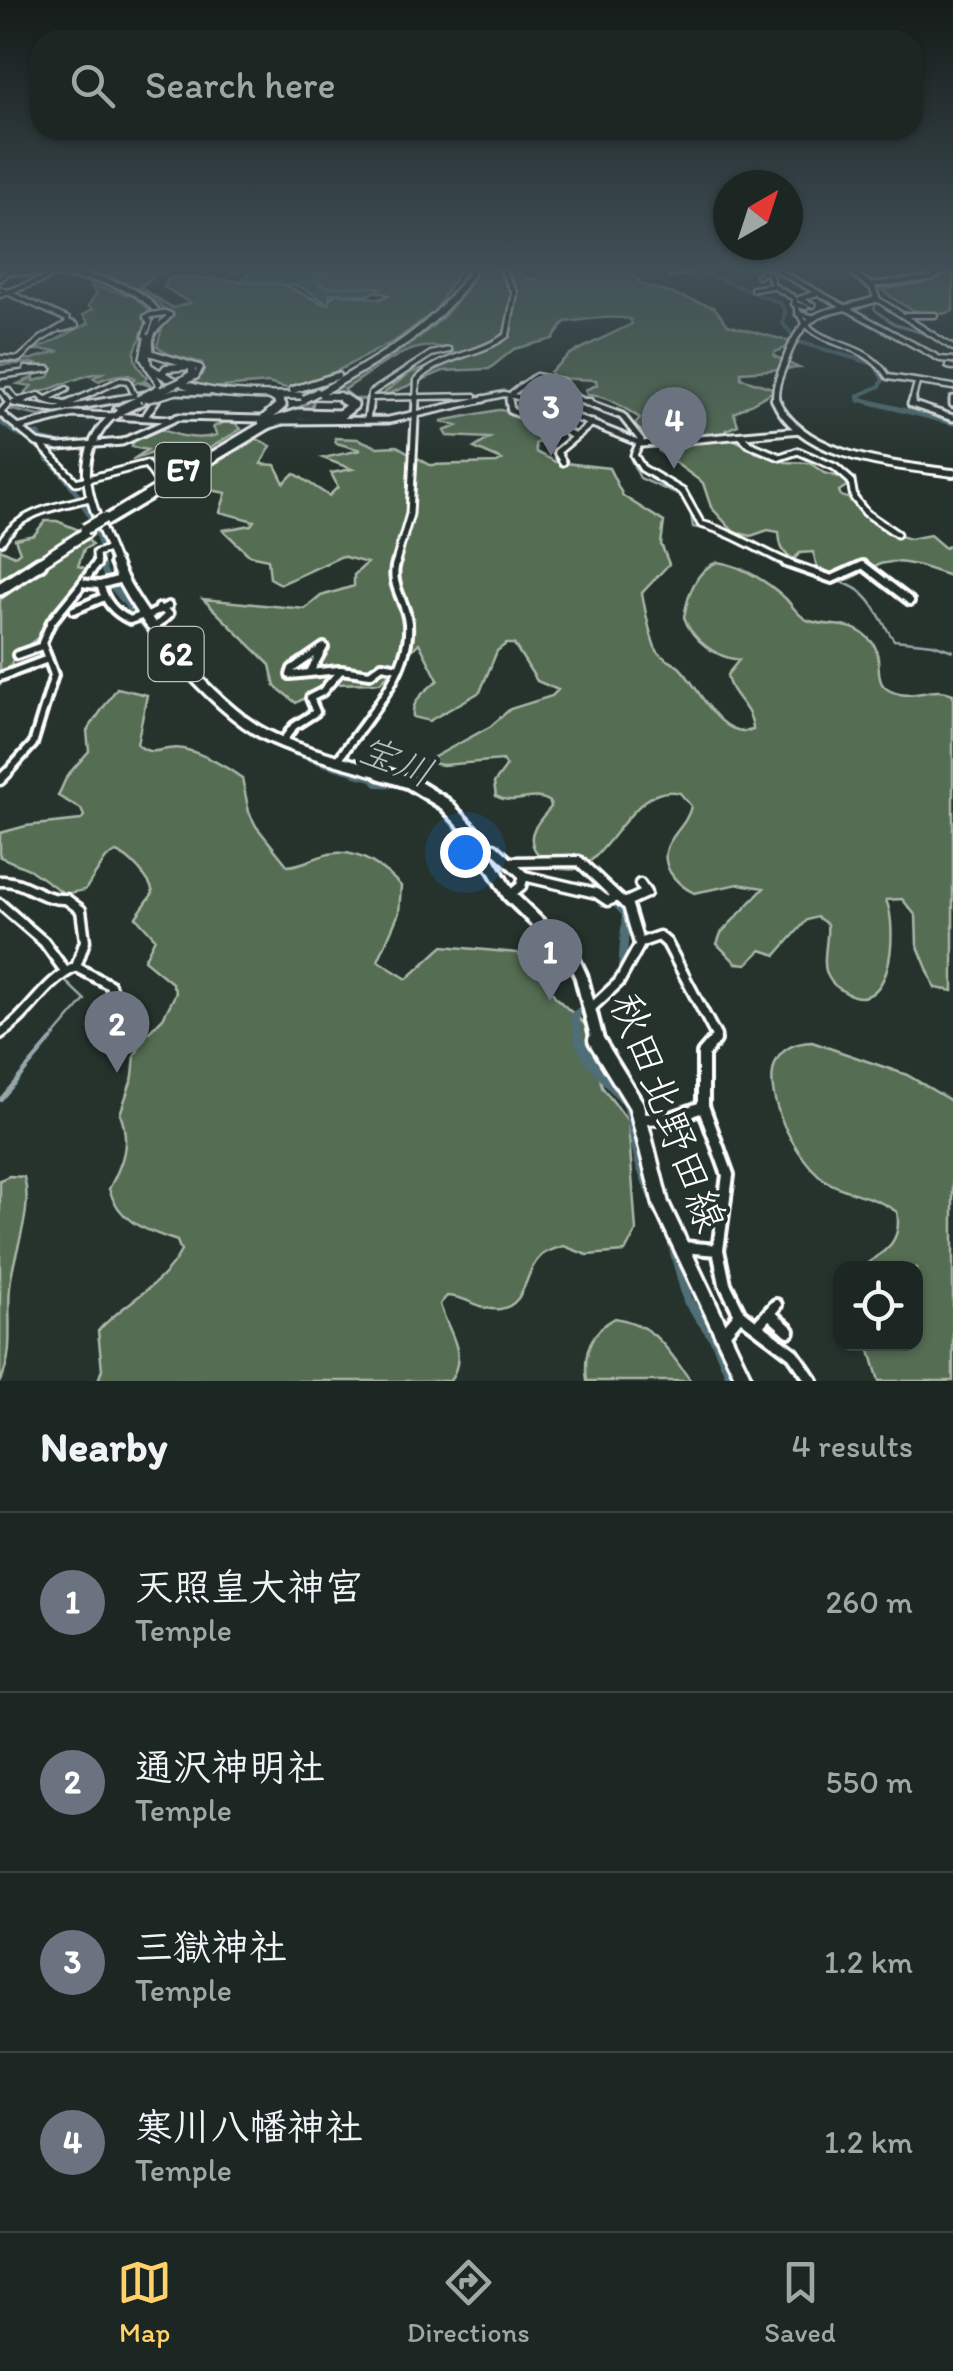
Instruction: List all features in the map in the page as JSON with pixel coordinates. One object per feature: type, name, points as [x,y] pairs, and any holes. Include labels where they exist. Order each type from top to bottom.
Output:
[{"type":"highway","name":"E7","points":[[104,520],[264,422],[316,396],[405,335]]},
{"type":"highway","name":"E7","points":[[0,587],[86,530],[412,335]]},
{"type":"highway","points":[[149,338],[148,366],[179,384],[217,391],[340,396],[353,405],[340,415],[298,414],[264,422]]},
{"type":"highway","points":[[265,393],[310,386],[375,358]]},
{"type":"highway","points":[[144,364],[164,381],[212,392],[265,393],[334,397],[350,404],[342,412],[323,415],[313,409],[316,396]]},
{"type":"highway","points":[[116,414],[142,398],[179,384]]},
{"type":"highway","points":[[239,438],[280,408],[278,398],[265,393]]},
{"type":"main road","points":[[142,398],[159,384],[144,364],[142,351],[151,335]]},
{"type":"main road","points":[[797,335],[776,385],[775,400],[801,430],[828,446],[874,460],[953,473]]},
{"type":"main road","points":[[149,338],[150,350],[155,355],[199,366],[196,376],[179,384]]},
{"type":"main road","points":[[179,384],[212,392]]},
{"type":"main road","name":"秋田北野田線","points":[[116,414],[89,446],[82,500],[103,551],[110,582],[231,715],[282,742],[417,786],[462,820],[509,895],[571,955],[594,1036],[632,1096],[641,1118],[653,1180],[745,1381]]},
{"type":"street","points":[[0,358],[19,360],[49,335]]},
{"type":"street","points":[[145,335],[149,338]]},
{"type":"street","points":[[337,761],[399,668],[410,631],[393,584],[392,564],[410,514],[417,380],[428,368],[492,346],[506,335]]},
{"type":"street","points":[[819,335],[832,344],[857,345],[882,365],[888,377],[953,387]]},
{"type":"street","points":[[897,335],[952,367]]},
{"type":"street","points":[[932,335],[953,348]]},
{"type":"street","points":[[943,340],[953,337]]},
{"type":"street","points":[[367,420],[371,393],[431,354],[449,350]]},
{"type":"street","points":[[50,369],[0,376],[25,372],[50,369]]},
{"type":"street","points":[[510,396],[536,376],[562,381],[568,393],[579,401],[590,401],[622,416],[640,434],[634,455],[642,468],[677,486],[701,524],[730,532],[791,568],[824,578],[836,578],[863,565],[910,601]]},
{"type":"street","points":[[63,407],[120,380],[128,381],[142,398]]},
{"type":"street","points":[[917,382],[912,404],[953,418]]},
{"type":"street","points":[[82,395],[79,392],[90,386]]},
{"type":"street","points":[[8,390],[10,405]]},
{"type":"street","points":[[47,398],[67,390]]},
{"type":"street","points":[[0,392],[10,405]]},
{"type":"street","points":[[10,405],[63,407],[160,394],[146,416]]},
{"type":"street","points":[[46,446],[0,414],[10,405],[36,395],[63,407]]},
{"type":"street","points":[[510,396],[511,411],[544,420],[549,415],[562,414],[579,401]]},
{"type":"street","points":[[370,398],[526,397],[639,444],[801,430]]},
{"type":"street","points":[[284,421],[367,420],[416,414],[479,398]]},
{"type":"street","points":[[17,428],[72,414],[168,420]]},
{"type":"street","points":[[562,414],[563,428],[574,436]]},
{"type":"street","points":[[157,480],[146,464],[76,482],[40,448],[122,442],[168,420],[192,416],[264,422]]},
{"type":"street","points":[[563,462],[556,456],[593,423]]},
{"type":"street","points":[[740,436],[780,457],[798,451],[845,474],[863,510],[897,534]]},
{"type":"street","points":[[814,457],[828,446]]},
{"type":"street","points":[[128,458],[129,469]]},
{"type":"street","points":[[150,470],[168,463]]},
{"type":"street","points":[[0,542],[8,529],[46,510],[82,500]]},
{"type":"street","points":[[0,780],[33,744],[54,675],[42,646],[51,622],[84,584],[103,551]]},
{"type":"street","points":[[84,584],[110,582]]},
{"type":"street","points":[[74,610],[102,598],[110,582]]},
{"type":"street","points":[[102,598],[128,624],[162,608],[169,614],[154,628]]},
{"type":"street","points":[[18,655],[42,646]]},
{"type":"street","points":[[310,672],[324,647],[292,668],[290,675],[310,672],[326,668],[370,674],[382,665],[399,668]]},
{"type":"street","points":[[0,677],[49,661]]},
{"type":"street","points":[[282,742],[294,726],[316,712],[310,698],[322,692],[340,670]]},
{"type":"street","points":[[486,856],[494,848],[524,876],[617,899],[646,893],[640,884]]},
{"type":"street","points":[[513,864],[578,861],[617,899],[640,944]]},
{"type":"street","points":[[509,895],[521,886],[524,876]]},
{"type":"street","points":[[0,881],[12,880],[47,899],[66,898],[81,910],[85,941],[76,968]]},
{"type":"street","points":[[0,904],[44,942],[65,971]]},
{"type":"street","points":[[587,1006],[619,982],[640,944],[660,936],[668,943],[716,1036],[713,1046],[703,1054],[702,1106],[728,1175],[718,1250],[725,1284],[740,1314],[792,1354],[812,1381]]},
{"type":"street","points":[[0,1034],[20,1022],[35,995],[65,971],[76,968],[110,986],[113,995]]},
{"type":"street","points":[[641,1118],[672,1118],[702,1106]]},
{"type":"street","points":[[682,1247],[718,1250]]},
{"type":"street","points":[[757,1326],[773,1309],[789,1331]]},
{"type":"street","points":[[725,1333],[740,1314]]},
{"type":"green space","points":[[65,335],[142,335],[135,358],[147,377],[142,383],[153,387],[139,382],[129,385],[135,378],[126,375],[98,381],[93,378],[102,373],[21,397],[32,386],[18,384],[34,377],[34,381],[49,377],[53,369],[32,363],[0,365],[0,360],[32,359],[60,351],[36,350]]},
{"type":"green space","points":[[160,335],[403,335],[314,383],[286,388],[268,383],[211,388],[189,383],[199,377],[202,363],[168,354],[157,346]]},
{"type":"green space","points":[[421,335],[556,335],[514,349],[489,369],[443,371],[386,395],[410,373],[449,360],[453,351],[438,347],[410,350],[344,390],[355,399],[368,399],[359,400],[359,407],[346,418],[286,415],[314,399],[312,408],[336,417],[355,404],[349,396],[328,393]]},
{"type":"green space","points":[[608,335],[767,335],[788,341],[789,347],[774,356],[799,368],[741,372],[741,378],[772,388],[772,392],[734,413],[738,425],[726,430],[738,442],[758,448],[755,452],[786,462],[810,463],[824,473],[848,479],[848,485],[839,491],[841,496],[854,500],[870,519],[891,533],[910,539],[930,535],[945,548],[953,543],[953,577],[891,562],[878,564],[849,579],[832,578],[819,573],[813,552],[800,553],[794,559],[786,554],[779,532],[768,530],[751,536],[734,532],[711,507],[703,483],[659,451],[657,439],[633,426],[640,418],[609,400],[587,395],[585,390],[597,385],[596,380],[554,378],[550,372],[570,354]]},
{"type":"green space","points":[[498,410],[518,414],[547,429],[550,437],[535,444],[536,452],[556,462],[609,468],[623,496],[664,522],[661,544],[669,564],[642,593],[653,641],[660,654],[679,667],[730,727],[753,730],[727,675],[739,660],[706,646],[684,617],[698,578],[717,562],[762,580],[807,620],[864,634],[875,646],[880,680],[887,689],[904,695],[936,691],[953,694],[953,991],[935,988],[917,944],[916,916],[902,899],[886,900],[891,950],[887,969],[871,994],[857,997],[831,981],[825,966],[827,924],[817,917],[807,920],[776,955],[761,950],[747,964],[736,963],[717,944],[721,933],[764,888],[739,884],[694,893],[675,879],[666,853],[691,806],[680,793],[664,792],[650,798],[603,849],[579,868],[563,869],[546,861],[532,840],[536,825],[551,807],[550,802],[496,796],[494,783],[506,767],[502,760],[443,765],[425,762],[491,726],[510,709],[552,696],[558,690],[537,681],[514,644],[506,644],[497,651],[480,692],[429,721],[413,717],[417,700],[438,680],[419,643],[380,683],[328,684],[296,703],[275,686],[270,665],[203,599],[305,609],[321,596],[354,586],[354,575],[367,563],[342,556],[281,584],[270,578],[268,559],[249,555],[223,530],[251,525],[254,521],[220,512],[226,493],[189,486],[187,482],[192,477],[257,439],[271,446],[261,464],[275,465],[284,483],[297,475],[329,496],[338,487],[331,473],[352,469],[323,458],[361,450],[336,443],[335,438],[358,439],[377,447],[397,446],[430,465],[497,463],[502,460],[474,448],[490,438],[447,436],[444,431],[457,426],[441,421]]},
{"type":"green space","points":[[231,419],[241,429],[182,465],[173,456],[146,461],[154,457],[152,453],[132,460],[147,450],[132,447],[134,439],[154,427],[200,438],[217,435],[213,427]]},
{"type":"green space","points":[[45,521],[57,521],[79,530],[0,581],[0,549],[15,556],[20,552],[15,539],[34,535]]},
{"type":"green space","points":[[88,539],[92,545],[84,549],[78,566],[91,570],[52,613],[47,630],[13,658],[8,678],[0,684],[0,600],[52,559]]},
{"type":"green space","points":[[117,688],[147,695],[137,744],[143,749],[190,751],[242,778],[256,826],[288,866],[345,853],[372,862],[401,886],[399,913],[378,961],[407,979],[443,946],[517,953],[532,964],[557,999],[589,1028],[602,1087],[628,1121],[636,1231],[625,1252],[587,1255],[564,1246],[544,1254],[531,1270],[521,1294],[509,1306],[493,1309],[447,1296],[440,1304],[458,1361],[450,1381],[98,1381],[102,1369],[98,1331],[164,1275],[181,1251],[177,1241],[127,1218],[109,1189],[124,1152],[120,1114],[133,1076],[135,1055],[176,993],[172,983],[144,960],[155,938],[136,917],[153,893],[133,863],[116,852],[106,858],[85,890],[65,894],[29,869],[0,857],[0,833],[81,820],[81,809],[58,796],[67,776],[89,751],[87,731]]},
{"type":"green space","points":[[812,1042],[907,1075],[953,1102],[953,1381],[879,1381],[870,1351],[923,1351],[923,1261],[870,1261],[894,1240],[897,1212],[826,1181],[797,1149],[776,1103],[772,1081],[776,1061],[789,1048]]},
{"type":"green space","points":[[24,1177],[26,1205],[12,1273],[10,1336],[0,1381],[0,1180]]},
{"type":"green space","points":[[615,1318],[651,1333],[691,1381],[587,1381],[590,1344],[606,1323]]},
{"type":"waterway","points":[[793,335],[799,342],[874,364],[883,380],[880,386],[858,396],[859,401]]},
{"type":"waterway","points":[[943,340],[953,344]]},
{"type":"waterway","points":[[170,395],[267,399]]},
{"type":"waterway","points":[[315,399],[337,399]]},
{"type":"waterway","points":[[350,399],[367,399]]},
{"type":"waterway","points":[[859,399],[953,423]]},
{"type":"waterway","points":[[524,400],[545,408]]},
{"type":"waterway","points":[[9,409],[39,416],[74,410]]},
{"type":"waterway","name":"宝川","points":[[0,422],[21,436],[39,434],[41,439],[55,442],[47,459],[86,508],[99,539],[100,565]]},
{"type":"waterway","points":[[613,435],[637,446]]},
{"type":"waterway","points":[[633,451],[630,458],[640,478],[683,497]]},
{"type":"waterway","points":[[690,507],[693,527],[723,533]]},
{"type":"waterway","points":[[742,543],[790,570],[856,589],[873,605],[894,640],[933,644],[953,651]]},
{"type":"waterway","name":"宝川","points":[[101,563],[108,581],[176,665],[188,674]]},
{"type":"waterway","points":[[89,581],[100,565]]},
{"type":"waterway","points":[[47,639],[84,588]]},
{"type":"waterway","name":"宝川","points":[[203,690],[257,735],[320,762],[365,775]]},
{"type":"waterway","points":[[28,747],[43,702]]},
{"type":"waterway","name":"宝川","points":[[356,773],[373,777],[377,783],[402,784]]},
{"type":"waterway","name":"宝川","points":[[413,790],[443,810],[482,857]]},
{"type":"waterway","name":"宝川","points":[[596,881],[626,914],[622,971],[610,986]]},
{"type":"waterway","points":[[0,910],[45,950]]},
{"type":"waterway","points":[[49,1042],[85,1000],[63,979],[59,968]]},
{"type":"waterway","name":"宝川","points":[[580,1042],[574,1016],[601,995]]},
{"type":"waterway","points":[[0,1100],[51,1040]]},
{"type":"waterway","name":"宝川","points":[[580,1042],[590,1061],[628,1104],[640,1163],[656,1206]]},
{"type":"waterway","name":"宝川","points":[[673,1245],[688,1301],[715,1339],[733,1381]]},
{"type":"place","name":"三獄神社","points":[[551,456]]},
{"type":"place","name":"寒川八幡神社","points":[[674,469]]},
{"type":"place","name":"天照皇大神宮","points":[[550,1001]]},
{"type":"place","name":"通沢神明社","points":[[117,1073]]}]
